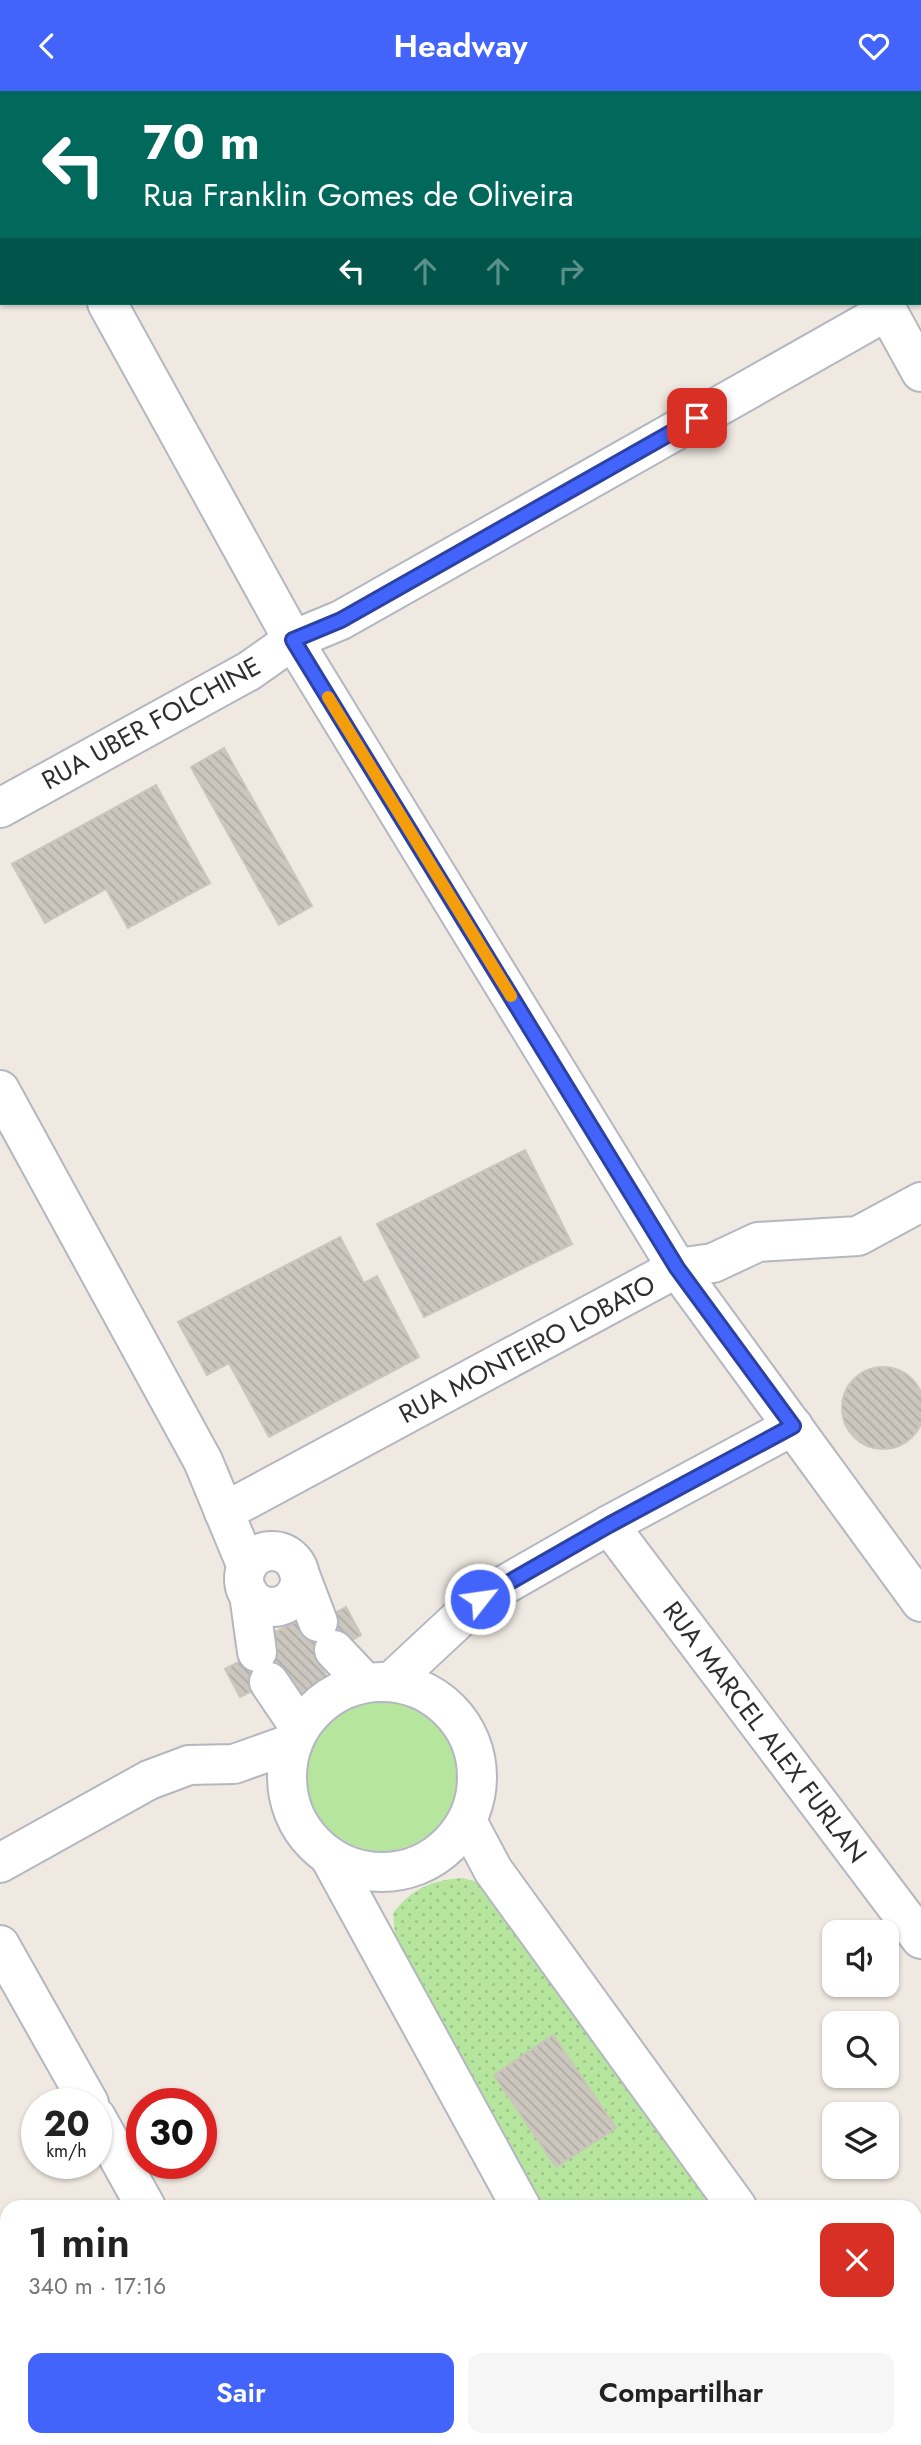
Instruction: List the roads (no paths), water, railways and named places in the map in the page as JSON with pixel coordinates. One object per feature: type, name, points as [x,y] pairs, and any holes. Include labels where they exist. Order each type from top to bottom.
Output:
[{"type":"street","points":[[108,305],[293,640],[677,1268],[921,1602]]},
{"type":"street","points":[[885,307],[921,372]]},
{"type":"street","name":"RUA UBER FOLCHINE","points":[[0,808],[248,671],[293,640],[341,620],[885,307]]},
{"type":"street","points":[[0,1090],[203,1461],[233,1507],[294,1563],[300,1575],[297,1591],[286,1603],[270,1607],[261,1604],[248,1580]]},
{"type":"street","name":"RUA MONTEIRO LOBATO","points":[[233,1507],[677,1268],[713,1263],[758,1242],[858,1236],[921,1202]]},
{"type":"street","points":[[294,1563],[326,1636],[378,1682],[437,1699],[461,1724],[474,1754],[477,1788],[457,1834],[414,1866],[376,1872],[352,1867],[329,1856],[310,1839],[296,1818],[288,1794],[287,1768],[296,1736],[312,1711],[345,1688],[378,1682],[427,1649],[480,1599],[609,1525],[793,1426]]},
{"type":"street","points":[[233,1507],[263,1667],[296,1736]]},
{"type":"street","name":"RUA MARCEL ALEX FURLAN","points":[[609,1525],[921,1939]]},
{"type":"street","points":[[427,1649],[437,1699]]},
{"type":"street","points":[[0,1863],[149,1780],[189,1765],[234,1764],[296,1736]]},
{"type":"street","points":[[234,1764],[288,1794]]},
{"type":"street","points":[[457,1834],[493,1870],[732,2200]]},
{"type":"street","points":[[329,1856],[517,2200]]},
{"type":"street","points":[[361,1914],[376,1872]]},
{"type":"street","points":[[0,1945],[81,2088]]},
{"type":"street","points":[[112,2146],[142,2200]]}]
